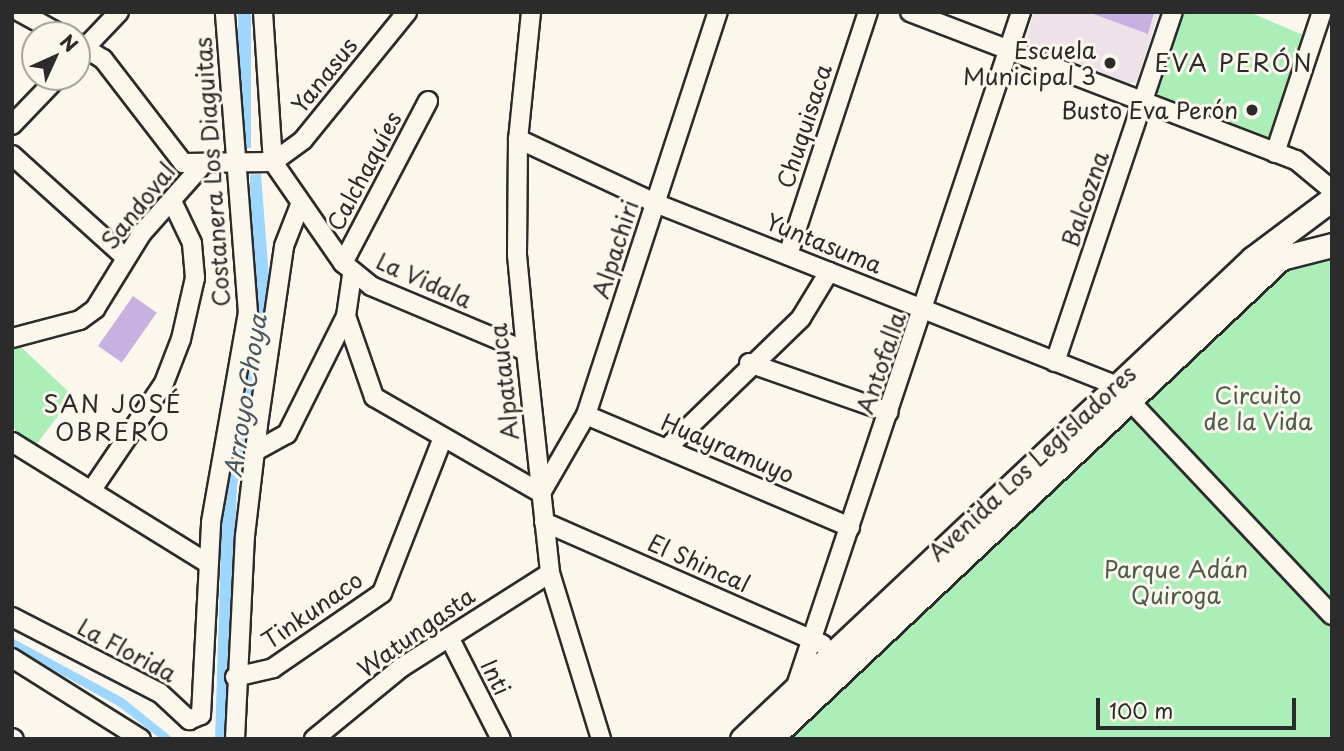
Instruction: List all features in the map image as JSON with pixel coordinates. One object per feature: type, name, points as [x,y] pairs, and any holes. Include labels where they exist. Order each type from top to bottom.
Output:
[{"type":"main road","name":"Avenida Los Legisladores","points":[[776,733],[1122,393],[1281,232],[1332,199]]},
{"type":"main road","name":"Avenida Los Legisladores","points":[[742,739],[834,650],[1122,393],[1281,258],[1332,245]]},
{"type":"street","points":[[20,12],[36,21]]},
{"type":"street","points":[[91,39],[119,12]]},
{"type":"street","name":"Costanera Los Diaguitas","points":[[205,703],[206,563],[248,313],[255,164],[225,12]]},
{"type":"street","points":[[91,54],[103,59],[173,153],[200,167],[255,164],[263,12]]},
{"type":"street","name":"Yanasus","points":[[255,164],[303,140],[407,12]]},
{"type":"street","name":"Alpatauca","points":[[531,12],[518,139],[517,255],[526,352],[550,573],[601,739]]},
{"type":"street","name":"Alpachiri","points":[[541,493],[586,415],[718,12]]},
{"type":"street","name":"Chuquisaca","points":[[788,256],[868,12]]},
{"type":"street","points":[[910,12],[1308,166],[1332,190]]},
{"type":"street","name":"Antofalla","points":[[776,733],[795,688],[925,310],[1021,12]]},
{"type":"street","name":"Balcozna","points":[[1055,362],[1173,12]]},
{"type":"street","points":[[1275,153],[1322,12]]},
{"type":"street","points":[[12,125],[45,91]]},
{"type":"street","name":"Calchaquíes","points":[[348,269],[428,101]]},
{"type":"street","name":"Yuntasuma","points":[[518,139],[656,203],[1055,362],[1122,393]]},
{"type":"street","points":[[12,155],[125,257]]},
{"type":"street","name":"La Vidala","points":[[255,164],[300,205],[348,269],[526,352]]},
{"type":"street","name":"Sandoval","points":[[12,338],[80,320],[95,309],[125,257],[200,167]]},
{"type":"street","points":[[91,491],[164,383],[181,339],[194,278],[191,243],[172,201]]},
{"type":"street","points":[[235,739],[235,677],[254,453],[284,247],[300,205]]},
{"type":"street","points":[[348,269],[346,316],[373,397],[442,440],[541,493]]},
{"type":"street","points":[[666,449],[749,363],[801,318],[829,272]]},
{"type":"street","points":[[254,453],[286,434],[346,316]]},
{"type":"street","points":[[749,363],[889,412]]},
{"type":"street","points":[[1122,393],[1332,615]]},
{"type":"street","name":"Huayramuyo","points":[[586,415],[850,527]]},
{"type":"street","name":"Tinkunaco","points":[[235,677],[273,668],[382,593],[442,440]]},
{"type":"street","points":[[12,442],[206,563]]},
{"type":"street","name":"El Shincal","points":[[544,522],[834,650]]},
{"type":"street","name":"Watungasta","points":[[314,739],[449,637],[550,573]]},
{"type":"street","name":"La Florida","points":[[12,617],[160,693],[189,720],[201,715],[205,703]]},
{"type":"street","name":"Inti","points":[[449,637],[494,736]]},
{"type":"street","points":[[12,658],[141,739]]},
{"type":"shaded area","name":"Escuela Municipal 3","points":[[1034,12],[1159,12],[1137,81],[1130,84],[1031,45],[1026,39]]},
{"type":"green space","points":[[1181,12],[1249,12],[1308,37],[1272,139],[1160,99],[1156,87]]},
{"type":"green space","name":"Parque Adán Quiroga","points":[[1332,256],[1332,739],[782,739],[1280,271]]},
{"type":"green space","points":[[19,345],[73,396],[33,449],[17,438],[12,418],[12,348]]},
{"type":"water","points":[[238,12],[251,12],[251,148],[238,148]]},
{"type":"water","name":"Arroyo Choya","points":[[261,174],[269,278],[264,349],[237,486],[227,739],[215,739],[223,484],[252,347],[250,175]]},
{"type":"water","points":[[12,638],[123,698],[174,739],[161,739],[118,706],[12,647]]},
{"type":"building","points":[[1088,12],[1154,12],[1148,34]]},
{"type":"building","points":[[133,296],[157,313],[122,363],[98,346]]},
{"type":"place","name":"Escuela Municipal 3","points":[[1110,63]]},
{"type":"place","name":"Busto Eva Perón","points":[[1252,110]]},
{"type":"district","name":"EVA PERÓN","points":[[1234,63]]},
{"type":"district","name":"SAN JOSÉ OBRERO","points":[[113,418]]},
{"type":"park label","name":"Circuito de la Vida","points":[[1258,408]]}]
